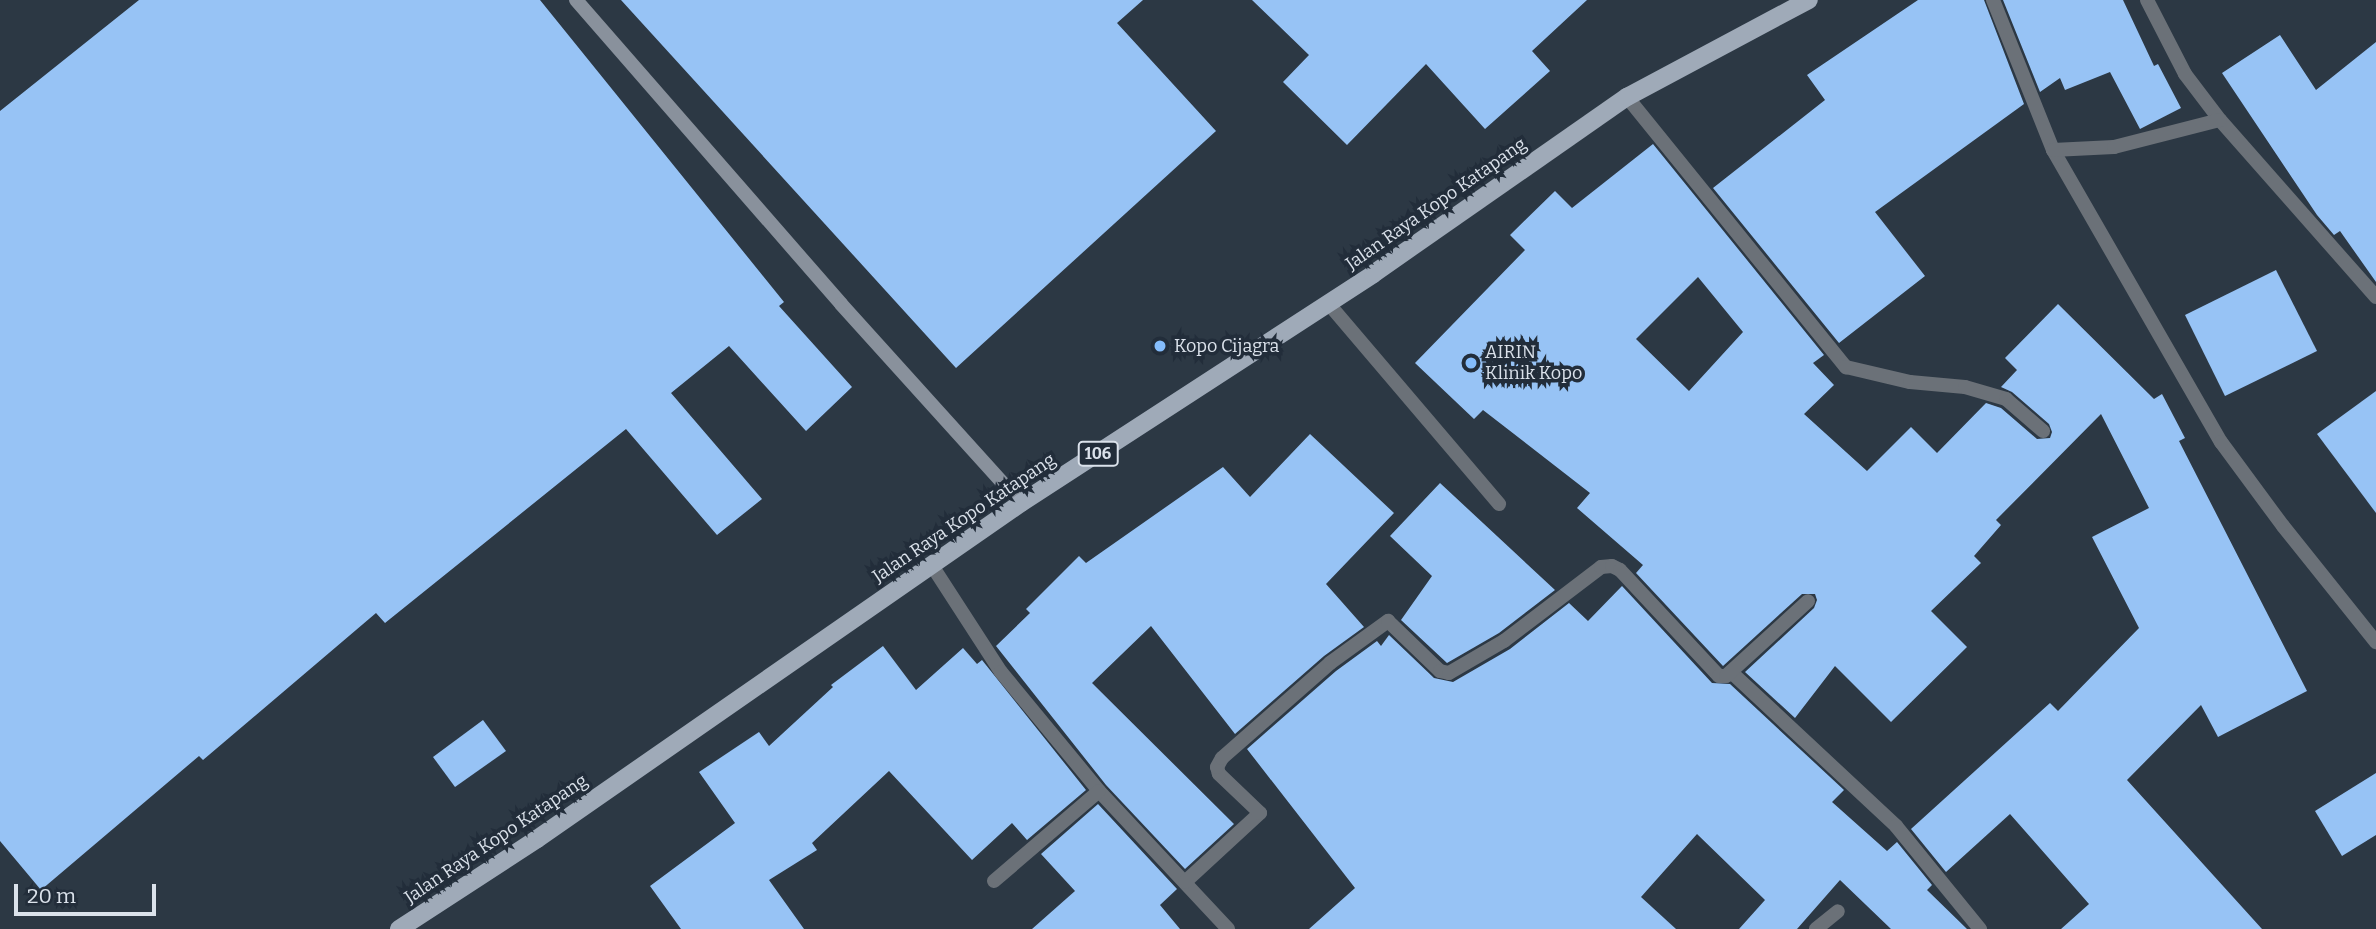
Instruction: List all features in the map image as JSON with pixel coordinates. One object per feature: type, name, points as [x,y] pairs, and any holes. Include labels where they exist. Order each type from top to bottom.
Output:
[{"type":"main road","name":"Jalan Raya Kopo Katapang","points":[[399,929],[537,839],[930,564],[1328,303],[1627,97],[1809,0]]},
{"type":"street","points":[[576,0],[841,304],[1021,503]]},
{"type":"street","points":[[1993,0],[2053,150],[2221,442],[2283,526],[2376,642]]},
{"type":"street","points":[[2147,0],[2185,74],[2220,120],[2376,297]]},
{"type":"street","points":[[1627,97],[1846,368],[1910,382],[1965,387],[2006,399],[2043,431]]},
{"type":"street","points":[[2053,150],[2114,146],[2220,120]]},
{"type":"street","points":[[1328,303],[1499,504]]},
{"type":"street","points":[[930,564],[1001,672],[1099,791],[1228,929]]},
{"type":"street","points":[[1185,882],[1260,813],[1219,774],[1217,766],[1222,758],[1331,663],[1388,621],[1440,671],[1449,673],[1504,641],[1601,567],[1612,566],[1620,570],[1720,676],[1731,672],[1808,601]]},
{"type":"street","points":[[1731,672],[1896,827],[1980,929]]},
{"type":"street","points":[[994,881],[1099,791]]},
{"type":"street","points":[[1816,929],[1838,911]]},
{"type":"building","points":[[139,0],[540,0],[784,302],[779,306],[852,387],[806,431],[729,346],[671,393],[762,499],[717,535],[626,429],[385,623],[376,613],[203,760],[199,756],[41,890],[0,841],[0,111]]},
{"type":"building","points":[[621,0],[1143,0],[1117,23],[1216,131],[956,368]]},
{"type":"building","points":[[1252,0],[1587,0],[1532,51],[1550,71],[1485,129],[1426,64],[1347,145],[1283,82],[1309,55]]},
{"type":"building","points":[[1918,0],[1984,0],[2024,104],[1875,212],[1925,276],[1839,343],[1713,188],[1825,100],[1807,75]]},
{"type":"building","points":[[2003,0],[2123,0],[2154,66],[2158,64],[2181,108],[2140,129],[2110,72],[2065,90],[2060,78],[2040,92]]},
{"type":"building","points":[[2280,35],[2316,90],[2376,42],[2376,282],[2340,231],[2334,235],[2317,215],[2222,73]]},
{"type":"building","points":[[1653,144],[1824,355],[1813,363],[1834,385],[1804,414],[1867,471],[1911,427],[1937,453],[1986,403],[2001,408],[2037,439],[2050,438],[2052,432],[2049,424],[2012,392],[2001,387],[2017,370],[2005,358],[2058,304],[2154,399],[2162,394],[2185,438],[2179,441],[2307,691],[2218,737],[2201,705],[2127,780],[2262,929],[2061,929],[2089,904],[2010,814],[1946,872],[1911,829],[2050,703],[2058,711],[2139,628],[2092,537],[2149,508],[2101,414],[1996,520],[2001,525],[1974,556],[1981,563],[1931,611],[1967,647],[1891,722],[1835,666],[1795,718],[1745,672],[1814,608],[1817,600],[1815,594],[1802,594],[1723,666],[1636,573],[1643,565],[1577,508],[1590,493],[1483,410],[1474,419],[1415,363],[1525,250],[1510,235],[1555,191],[1572,208]],"holes":[[[1698,277],[1743,332],[1689,391],[1636,339]]]},
{"type":"building","points":[[2276,270],[2317,351],[2225,396],[2185,315]]},
{"type":"building","points":[[2376,391],[2376,513],[2317,434]]},
{"type":"building","points":[[1310,434],[1394,513],[1326,584],[1364,627],[1324,656],[1235,734],[1151,626],[1092,683],[1234,824],[1185,869],[1106,785],[996,646],[1030,613],[1026,609],[1079,556],[1086,563],[1223,467],[1250,497]]},
{"type":"building","points":[[1440,483],[1555,590],[1499,633],[1447,663],[1401,620],[1432,576],[1390,536]]},
{"type":"building","points":[[1622,586],[1712,683],[1730,684],[1844,790],[1832,802],[1887,851],[1897,842],[1932,885],[1927,890],[1967,929],[1891,929],[1840,880],[1797,929],[1739,929],[1765,900],[1697,834],[1641,897],[1676,929],[1309,929],[1355,888],[1247,749],[1336,671],[1377,641],[1381,646],[1389,635],[1434,678],[1453,682],[1510,649],[1569,603],[1588,621]]},
{"type":"building","points":[[883,646],[916,690],[963,648],[977,664],[982,660],[1086,790],[1027,840],[1012,823],[972,860],[889,771],[812,843],[817,850],[769,880],[804,929],[681,929],[650,886],[735,823],[699,772],[759,732],[769,746],[833,687],[831,685]]},
{"type":"building","points":[[483,720],[506,751],[455,787],[433,757]]},
{"type":"building","points":[[2376,773],[2376,835],[2342,856],[2315,811]]},
{"type":"building","points":[[1098,804],[1177,889],[1160,905],[1180,929],[1032,929],[1075,891],[1041,854]]},
{"type":"place","name":"Kopo Cijagra","points":[[1160,346]]},
{"type":"place","name":"AIRIN Klinik Kopo","points":[[1471,363]]}]
